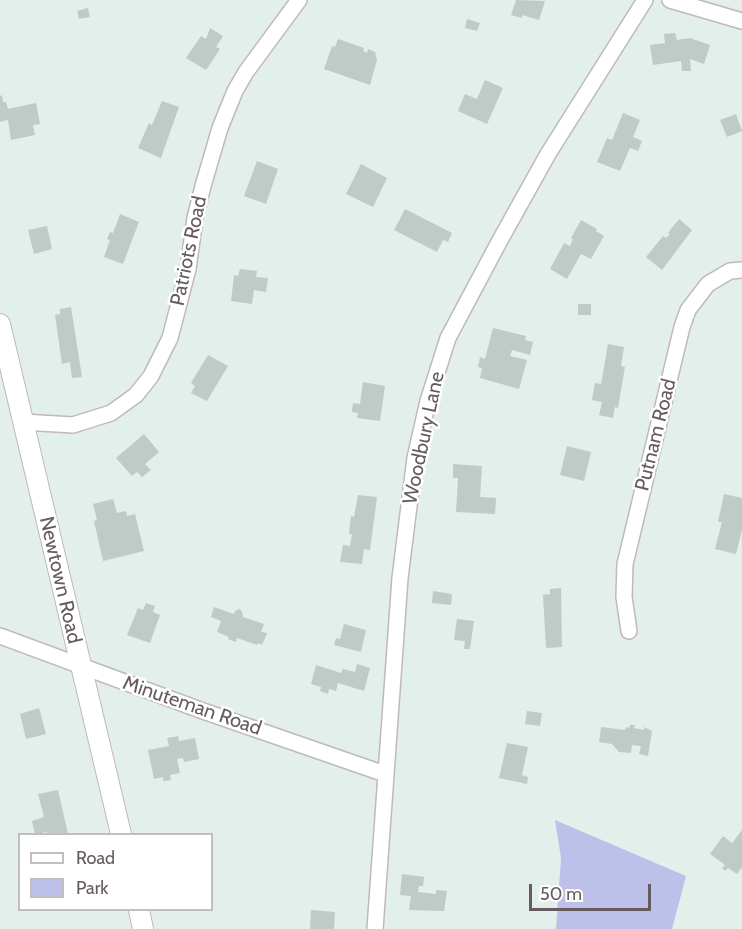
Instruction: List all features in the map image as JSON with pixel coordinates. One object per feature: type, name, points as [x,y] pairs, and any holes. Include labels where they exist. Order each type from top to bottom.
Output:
[{"type":"street","name":"Patriots Road","points":[[23,422],[73,425],[111,413],[136,395],[151,376],[170,338],[188,269],[195,218],[220,128],[246,72],[299,0]]},
{"type":"street","name":"Woodbury Lane","points":[[375,929],[400,578],[415,458],[429,401],[448,338],[548,154],[645,0]]},
{"type":"street","points":[[670,0],[742,21]]},
{"type":"street","name":"Putnam Road","points":[[629,631],[624,597],[625,564],[682,327],[688,310],[708,284],[730,271],[742,270]]},
{"type":"street","name":"Newtown Road","points":[[0,324],[121,833]]},
{"type":"street","name":"Minuteman Road","points":[[0,636],[203,711],[386,774]]},
{"type":"street","points":[[139,911],[143,929]]},
{"type":"green space","points":[[555,820],[686,876],[672,929],[556,929],[561,858]]},
{"type":"building","points":[[516,0],[545,1],[539,20],[522,15],[522,18],[511,15]]},
{"type":"building","points":[[88,8],[90,17],[79,19],[77,11]]},
{"type":"building","points":[[467,19],[480,23],[477,31],[465,28]]},
{"type":"building","points":[[210,28],[223,36],[216,47],[220,49],[206,70],[186,58],[201,36],[206,39]]},
{"type":"building","points":[[675,33],[677,40],[690,38],[710,45],[704,64],[690,59],[691,71],[682,71],[681,61],[653,65],[650,45],[665,43],[664,34]]},
{"type":"building","points":[[338,39],[364,48],[363,51],[367,53],[368,49],[375,52],[377,60],[370,85],[324,69],[332,46],[335,47]]},
{"type":"building","points":[[485,80],[503,88],[487,124],[458,111],[465,94],[477,99]]},
{"type":"building","points":[[2,95],[3,102],[6,102],[8,109],[36,103],[40,124],[33,125],[35,135],[11,140],[8,120],[0,122],[0,96]]},
{"type":"building","points":[[162,101],[179,107],[161,158],[138,148],[149,123],[152,125]]},
{"type":"building","points":[[623,113],[640,120],[633,137],[642,141],[638,151],[630,148],[620,171],[597,162],[607,138],[612,140]]},
{"type":"building","points":[[736,114],[742,131],[727,137],[720,120]]},
{"type":"building","points":[[257,161],[278,169],[266,204],[244,196]]},
{"type":"building","points":[[361,164],[387,178],[373,207],[346,194]]},
{"type":"building","points":[[405,209],[452,233],[448,242],[443,240],[437,252],[394,230]]},
{"type":"building","points":[[120,214],[139,222],[123,264],[104,257],[110,240],[107,239],[110,232],[113,233]]},
{"type":"building","points":[[679,219],[692,230],[662,270],[646,257],[663,236],[666,238],[670,234],[668,233]]},
{"type":"building","points":[[581,220],[604,236],[591,259],[581,254],[567,279],[550,269],[564,243],[570,246],[573,239],[571,238]]},
{"type":"building","points":[[47,226],[52,249],[34,254],[28,230]]},
{"type":"building","points":[[240,269],[257,271],[256,277],[268,278],[266,292],[254,290],[252,304],[231,301],[234,275],[238,276]]},
{"type":"building","points":[[578,304],[591,304],[591,315],[578,315]]},
{"type":"building","points":[[71,307],[82,377],[72,378],[70,362],[62,364],[55,315],[60,314],[60,309]]},
{"type":"building","points":[[493,328],[526,336],[525,340],[533,342],[530,355],[512,350],[510,356],[527,360],[519,389],[480,378],[482,368],[478,367],[480,357],[485,359]]},
{"type":"building","points":[[608,344],[624,347],[621,366],[625,367],[618,408],[615,407],[613,418],[599,415],[602,402],[592,400],[595,383],[601,384]]},
{"type":"building","points":[[208,355],[228,366],[207,401],[191,393],[195,386],[191,383]]},
{"type":"building","points":[[363,382],[385,386],[380,421],[357,418],[358,413],[352,412],[353,403],[360,404]]},
{"type":"building","points":[[144,434],[159,452],[145,464],[151,470],[142,477],[137,472],[132,476],[116,458]]},
{"type":"building","points":[[567,446],[591,452],[584,481],[560,475]]},
{"type":"building","points":[[453,464],[482,466],[480,497],[496,498],[495,514],[456,512],[458,478],[453,478]]},
{"type":"building","points":[[724,494],[742,498],[742,530],[736,554],[715,549],[722,522],[718,522]]},
{"type":"building","points":[[358,495],[377,497],[370,550],[364,549],[362,564],[340,562],[343,545],[350,546],[351,516],[354,517]]},
{"type":"building","points":[[113,499],[117,513],[126,511],[127,516],[135,514],[144,551],[103,561],[94,521],[97,520],[93,504]]},
{"type":"building","points":[[561,588],[562,647],[546,648],[543,595],[550,594],[550,589]]},
{"type":"building","points":[[433,591],[452,594],[451,605],[432,603]]},
{"type":"building","points":[[146,603],[155,606],[153,612],[160,615],[150,643],[127,635],[138,608],[143,610]]},
{"type":"building","points":[[214,607],[234,614],[239,609],[243,617],[264,624],[261,632],[267,633],[262,645],[237,638],[236,642],[217,632],[221,621],[211,617]]},
{"type":"building","points":[[457,619],[474,621],[470,649],[464,649],[465,641],[454,640]]},
{"type":"building","points":[[344,624],[366,630],[361,652],[334,645],[336,638],[340,639]]},
{"type":"building","points":[[357,664],[370,668],[364,691],[338,683],[336,691],[329,689],[328,694],[320,691],[321,687],[311,684],[316,665],[341,673],[343,669],[355,672]]},
{"type":"building","points":[[39,708],[46,734],[26,739],[20,714]]},
{"type":"building","points":[[527,711],[542,713],[540,726],[525,724]]},
{"type":"building","points":[[630,725],[635,725],[634,728],[644,730],[644,727],[652,731],[648,756],[639,754],[641,746],[632,745],[631,753],[619,752],[612,744],[599,742],[601,727],[625,730]]},
{"type":"building","points":[[178,736],[179,741],[195,738],[199,759],[184,762],[183,758],[177,759],[180,773],[170,775],[171,780],[163,781],[163,777],[154,779],[148,750],[169,746],[167,738]]},
{"type":"building","points":[[507,743],[528,747],[522,775],[528,777],[527,784],[499,778]]},
{"type":"building","points":[[58,790],[68,833],[35,833],[32,821],[44,817],[38,794]]},
{"type":"building","points":[[742,830],[742,867],[737,874],[728,868],[725,871],[722,868],[725,865],[710,854],[723,836],[732,843]]},
{"type":"building","points":[[402,874],[424,877],[423,886],[419,886],[418,892],[436,894],[436,890],[447,891],[444,911],[409,910],[411,896],[400,895]]},
{"type":"building","points":[[311,910],[335,912],[334,929],[310,929]]}]
